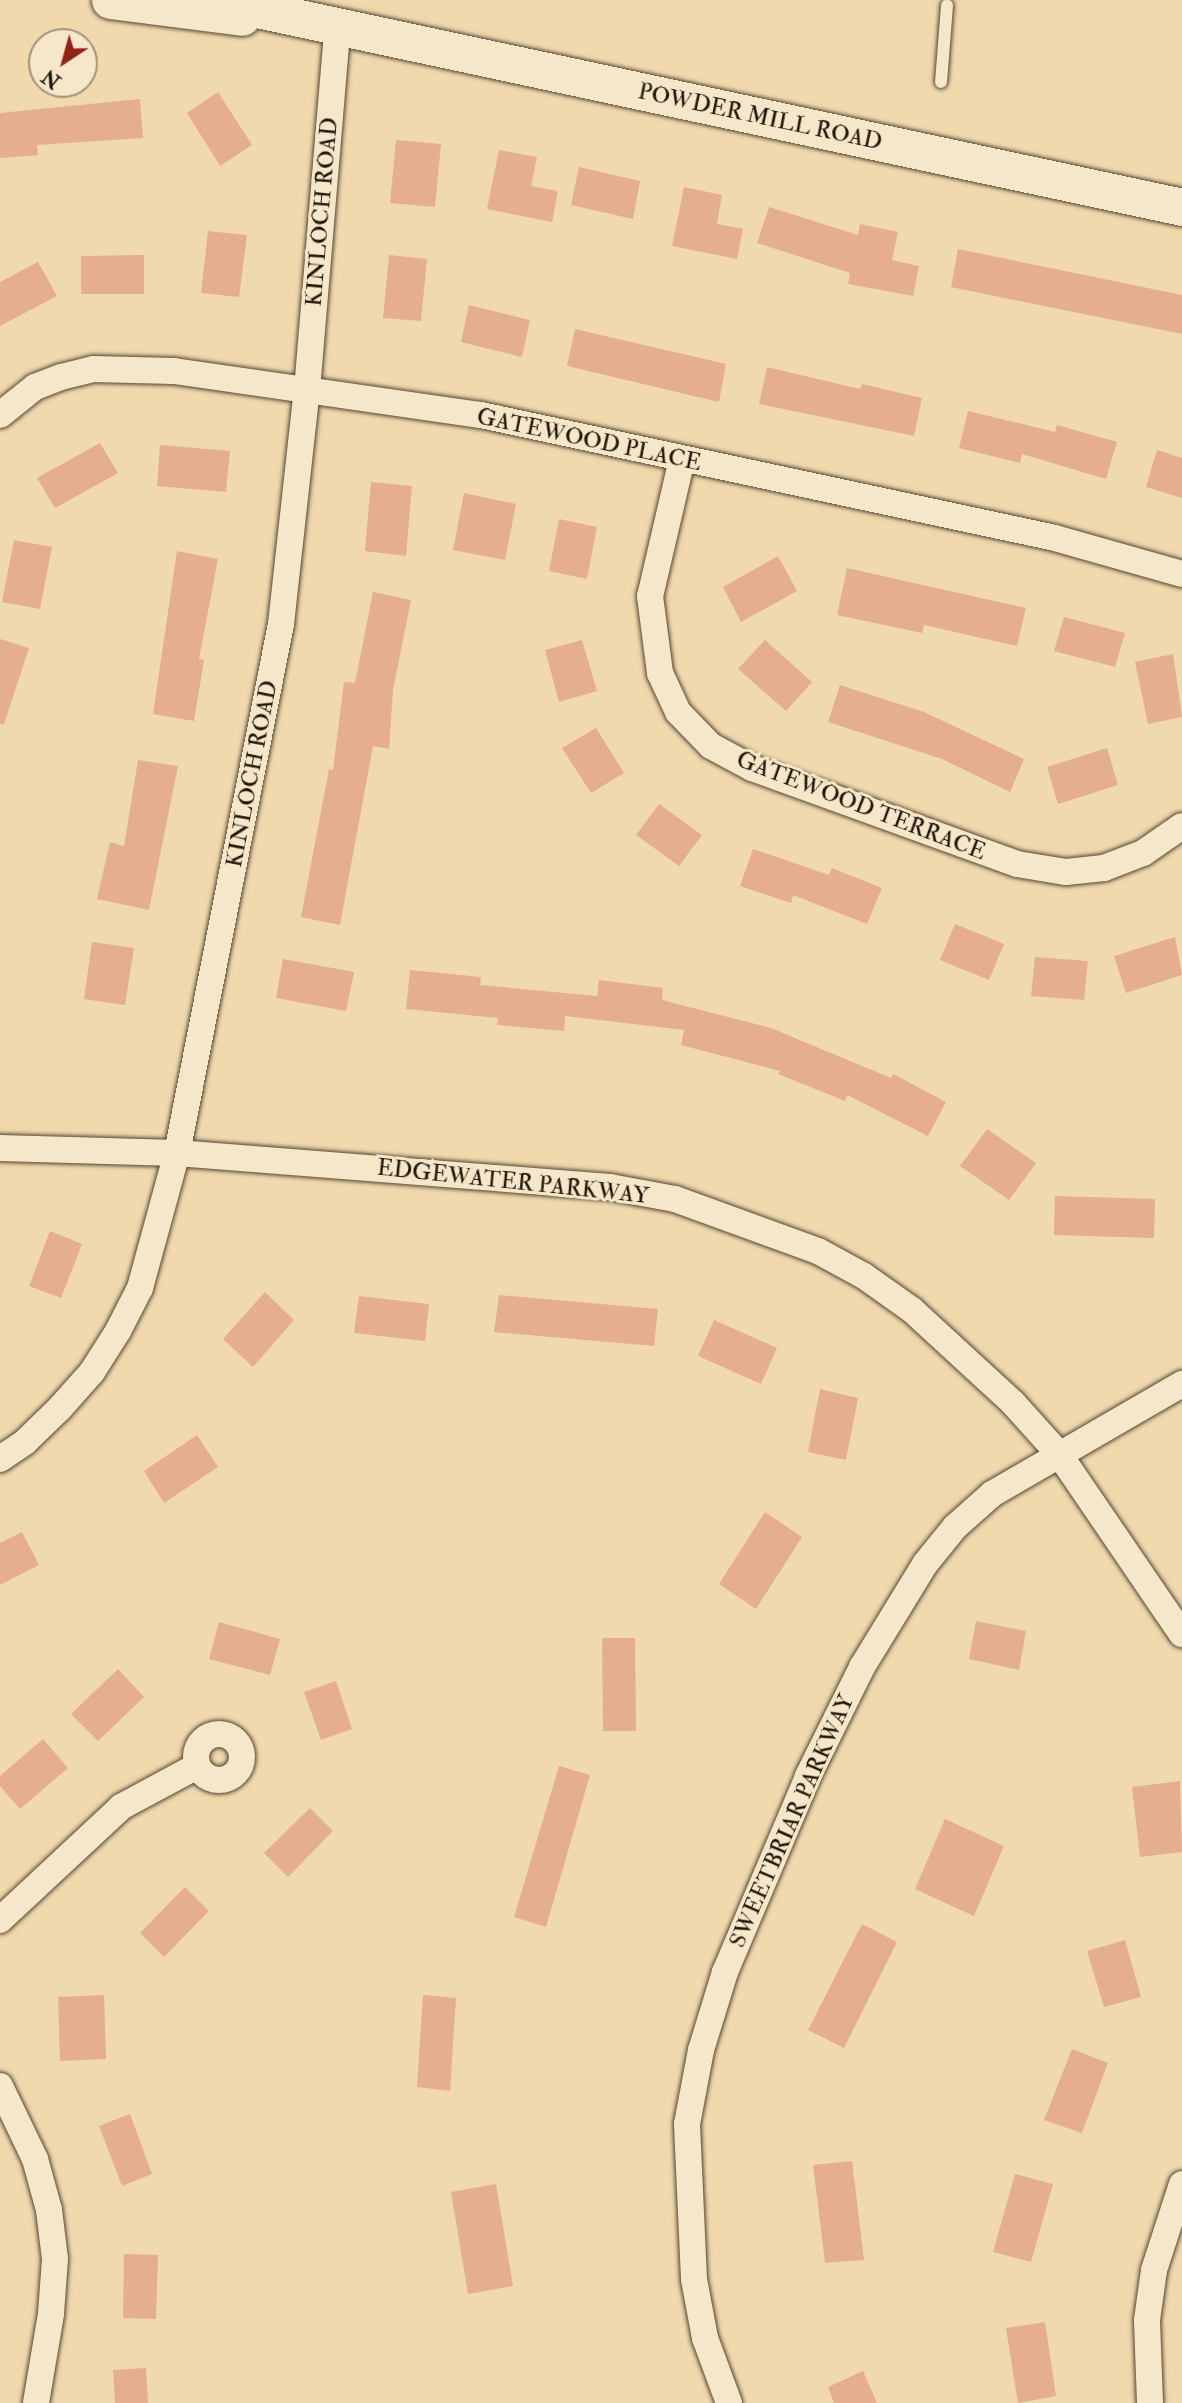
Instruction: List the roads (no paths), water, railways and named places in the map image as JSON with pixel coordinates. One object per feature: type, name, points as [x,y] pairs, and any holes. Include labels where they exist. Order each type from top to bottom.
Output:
[{"type":"main road","name":"POWDER MILL ROAD","points":[[110,0],[337,29]]},
{"type":"main road","name":"POWDER MILL ROAD","points":[[215,0],[337,29],[1182,207]]},
{"type":"street","name":"KINLOCH ROAD","points":[[0,1459],[25,1442],[60,1408],[92,1372],[118,1331],[140,1288],[177,1153],[281,624],[307,390],[337,29]]},
{"type":"street","name":"GATEWOOD PLACE","points":[[0,415],[35,387],[93,369],[174,371],[481,415],[1055,538],[1182,574]]},
{"type":"street","name":"GATEWOOD TERRACE","points":[[682,459],[650,596],[660,673],[678,712],[711,746],[751,768],[1017,864],[1066,872],[1104,868],[1143,853],[1182,826]]},
{"type":"street","name":"EDGEWATER PARKWAY","points":[[0,1148],[177,1153],[610,1187],[675,1199],[818,1251],[864,1276],[912,1310],[957,1347],[1059,1454],[1182,1634]]},
{"type":"street","name":"SWEETBRIAR PARKWAY","points":[[729,2403],[698,2308],[686,2148],[701,2050],[725,1972],[835,1721],[925,1564],[954,1527],[992,1494],[1182,1384]]},
{"type":"street","points":[[0,1920],[121,1807],[197,1766]]},
{"type":"street","points":[[0,2087],[35,2159],[49,2210],[55,2259],[51,2314],[36,2403]]},
{"type":"street","points":[[1150,2403],[1147,2320],[1152,2283],[1182,2184]]},
{"type":"lane","points":[[941,82],[947,5]]}]
